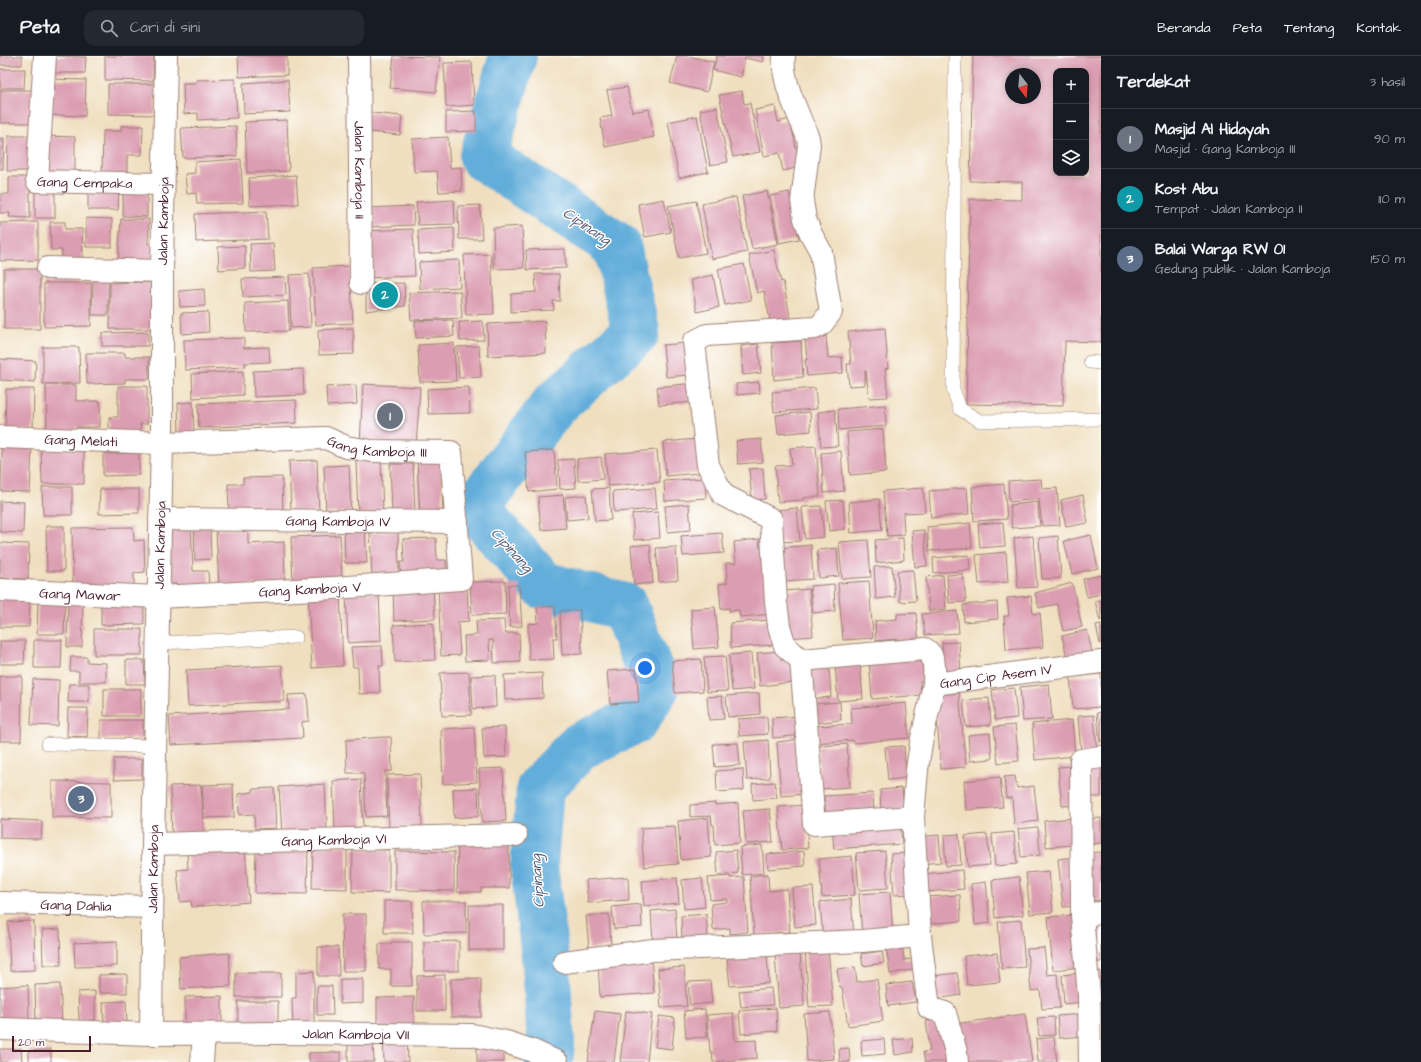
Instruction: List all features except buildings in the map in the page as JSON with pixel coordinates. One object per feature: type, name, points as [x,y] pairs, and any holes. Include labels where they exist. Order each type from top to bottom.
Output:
[{"type":"street","name":"Gang Cempaka","points":[[45,56],[37,181],[163,184]]},
{"type":"street","name":"Jalan Kamboja","points":[[151,1034],[152,844],[162,443],[162,271],[166,56]]},
{"type":"street","name":"Jalan Kamboja II","points":[[359,56],[361,283]]},
{"type":"street","points":[[784,56],[783,64],[788,86],[808,138],[809,145],[802,200],[804,218],[821,252],[830,312],[822,325],[815,328],[707,335],[694,342],[708,465],[723,495],[771,519],[776,602],[780,626],[785,646],[801,660],[814,824],[913,817]]},
{"type":"street","points":[[48,268],[162,271]]},
{"type":"street","name":"Gang Melati","points":[[0,438],[162,443]]},
{"type":"street","name":"Gang Kamboja III","points":[[162,443],[326,438],[346,447],[372,451],[452,452],[457,522]]},
{"type":"street","name":"Gang Kamboja IV","points":[[160,519],[457,522]]},
{"type":"street","name":"Gang Kamboja V","points":[[159,597],[461,580],[457,522]]},
{"type":"street","name":"Gang Mawar","points":[[0,590],[159,597]]},
{"type":"street","name":"Gang Cip Asem IV","points":[[801,660],[925,649],[930,652],[934,661],[934,684],[1101,662]]},
{"type":"street","points":[[934,684],[921,743],[916,778],[913,817],[920,936],[929,1008],[946,1013],[956,1052],[957,1062]]},
{"type":"street","points":[[1088,1062],[1092,914],[1081,760],[1101,757]]},
{"type":"street","name":"Gang Kamboja VI","points":[[152,844],[516,835]]},
{"type":"street","name":"Gang Dahlia","points":[[0,903],[152,907]]},
{"type":"street","points":[[564,962],[653,950],[862,941],[920,936]]},
{"type":"street","name":"Jalan Kamboja VII","points":[[0,1029],[151,1034],[279,1032],[472,1035],[506,1042],[533,1051],[557,1062]]},
{"type":"street","points":[[202,1062],[204,1034]]},
{"type":"lane","points":[[955,56],[953,389],[960,409],[980,421],[1101,419]]},
{"type":"lane","points":[[158,643],[296,638]]},
{"type":"lane","points":[[48,744],[154,746]]},
{"type":"waterway","name":"Cipinang","points":[[513,56],[483,157],[617,246],[636,332],[555,404],[475,508],[543,585],[625,607],[656,687],[635,720],[580,746],[540,788],[534,865],[546,965],[551,1043],[549,1062]]},
{"type":"place","name":"Kost Abu","points":[[385,295]]},
{"type":"place","name":"Masjid Al Hidayah","points":[[390,416]]},
{"type":"place","name":"Balai Warga RW 01","points":[[81,799]]}]
